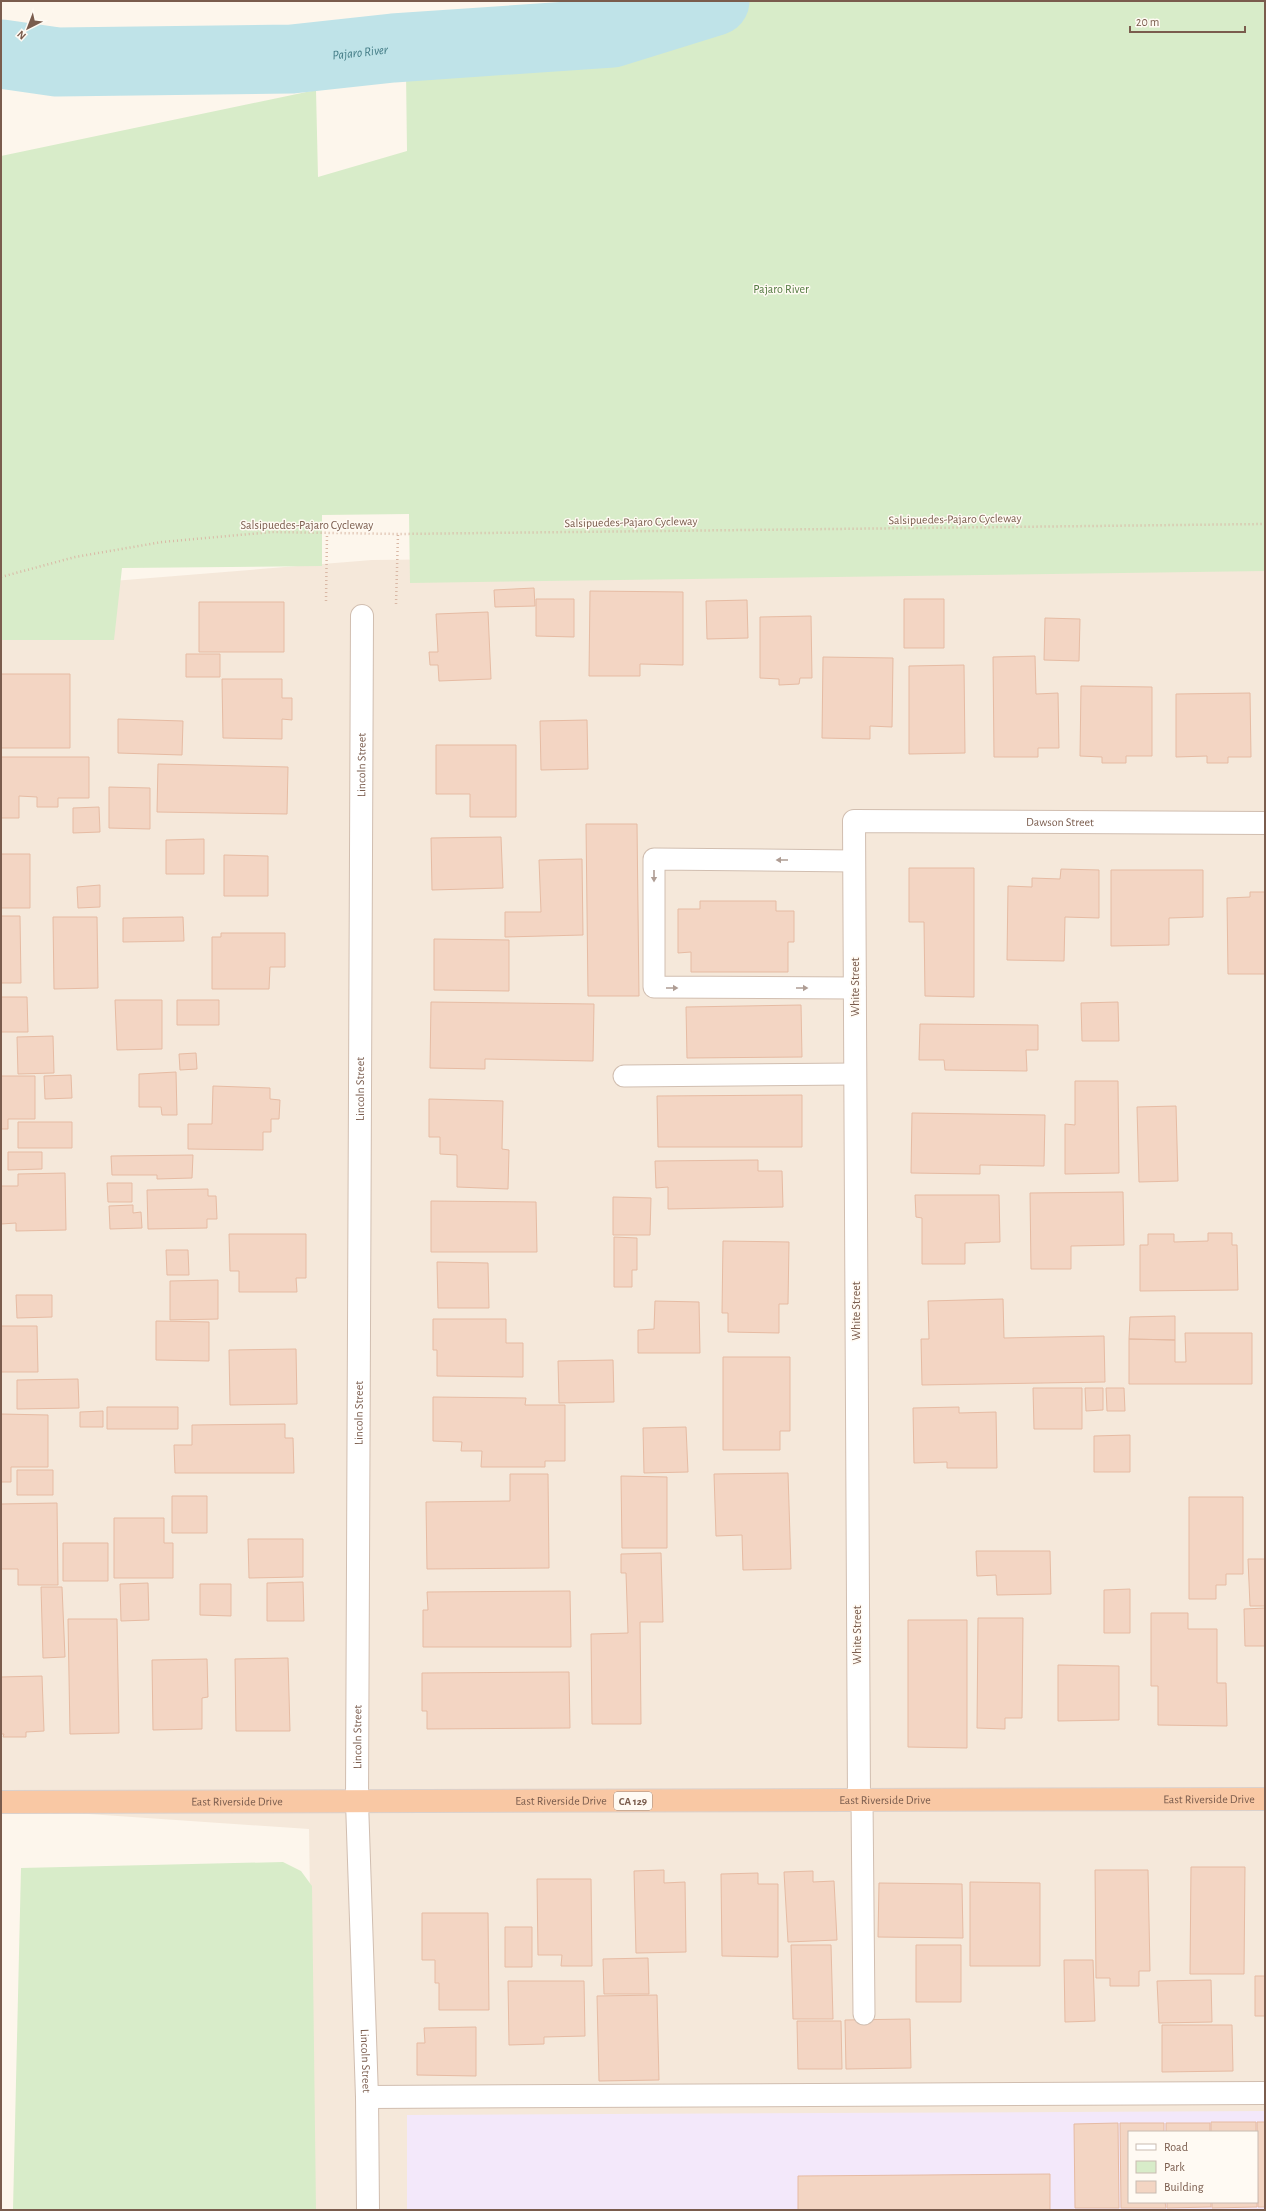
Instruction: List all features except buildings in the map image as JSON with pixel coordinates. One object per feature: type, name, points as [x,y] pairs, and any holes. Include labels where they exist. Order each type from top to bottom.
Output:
[{"type":"highway","name":"East Riverside Drive","points":[[1,1802],[1265,1799]]},
{"type":"street","name":"Lincoln Street","points":[[362,616],[357,1802],[367,2097],[368,2210]]},
{"type":"street","name":"Dawson Street","points":[[854,821],[1265,823]]},
{"type":"street","name":"White Street","points":[[854,821],[860,1800]]},
{"type":"street","points":[[367,2097],[1265,2092]]},
{"type":"lane","points":[[854,860],[654,859],[654,987],[855,988]]},
{"type":"lane","points":[[624,1076],[855,1074]]},
{"type":"lane","points":[[860,1800],[864,2014]]},
{"type":"path","name":"Salsipuedes-Pajaro Cycleway","points":[[1,577],[75,557],[162,542],[272,532],[398,534],[1265,524]]},
{"type":"path","points":[[326,534],[326,601]]},
{"type":"path","points":[[396,604],[398,534]]},
{"type":"shaded area","points":[[1265,551],[1265,2210],[315,2210],[309,1829],[1,1808],[1,590],[372,560]]},
{"type":"shaded area","points":[[1265,2111],[1265,2210],[407,2210],[407,2115]]},
{"type":"green space","name":"Pajaro River","points":[[731,1],[1265,1],[1265,571],[410,583],[409,514],[322,515],[322,566],[122,568],[114,640],[1,640],[1,156],[316,90],[318,177],[407,151],[406,72]]},
{"type":"green space","points":[[283,1862],[301,1871],[312,1886],[316,2210],[13,2210],[21,1868]]},
{"type":"waterway","name":"Pajaro River","points":[[1,54],[57,62],[292,59],[393,48],[612,33],[715,1]]}]
